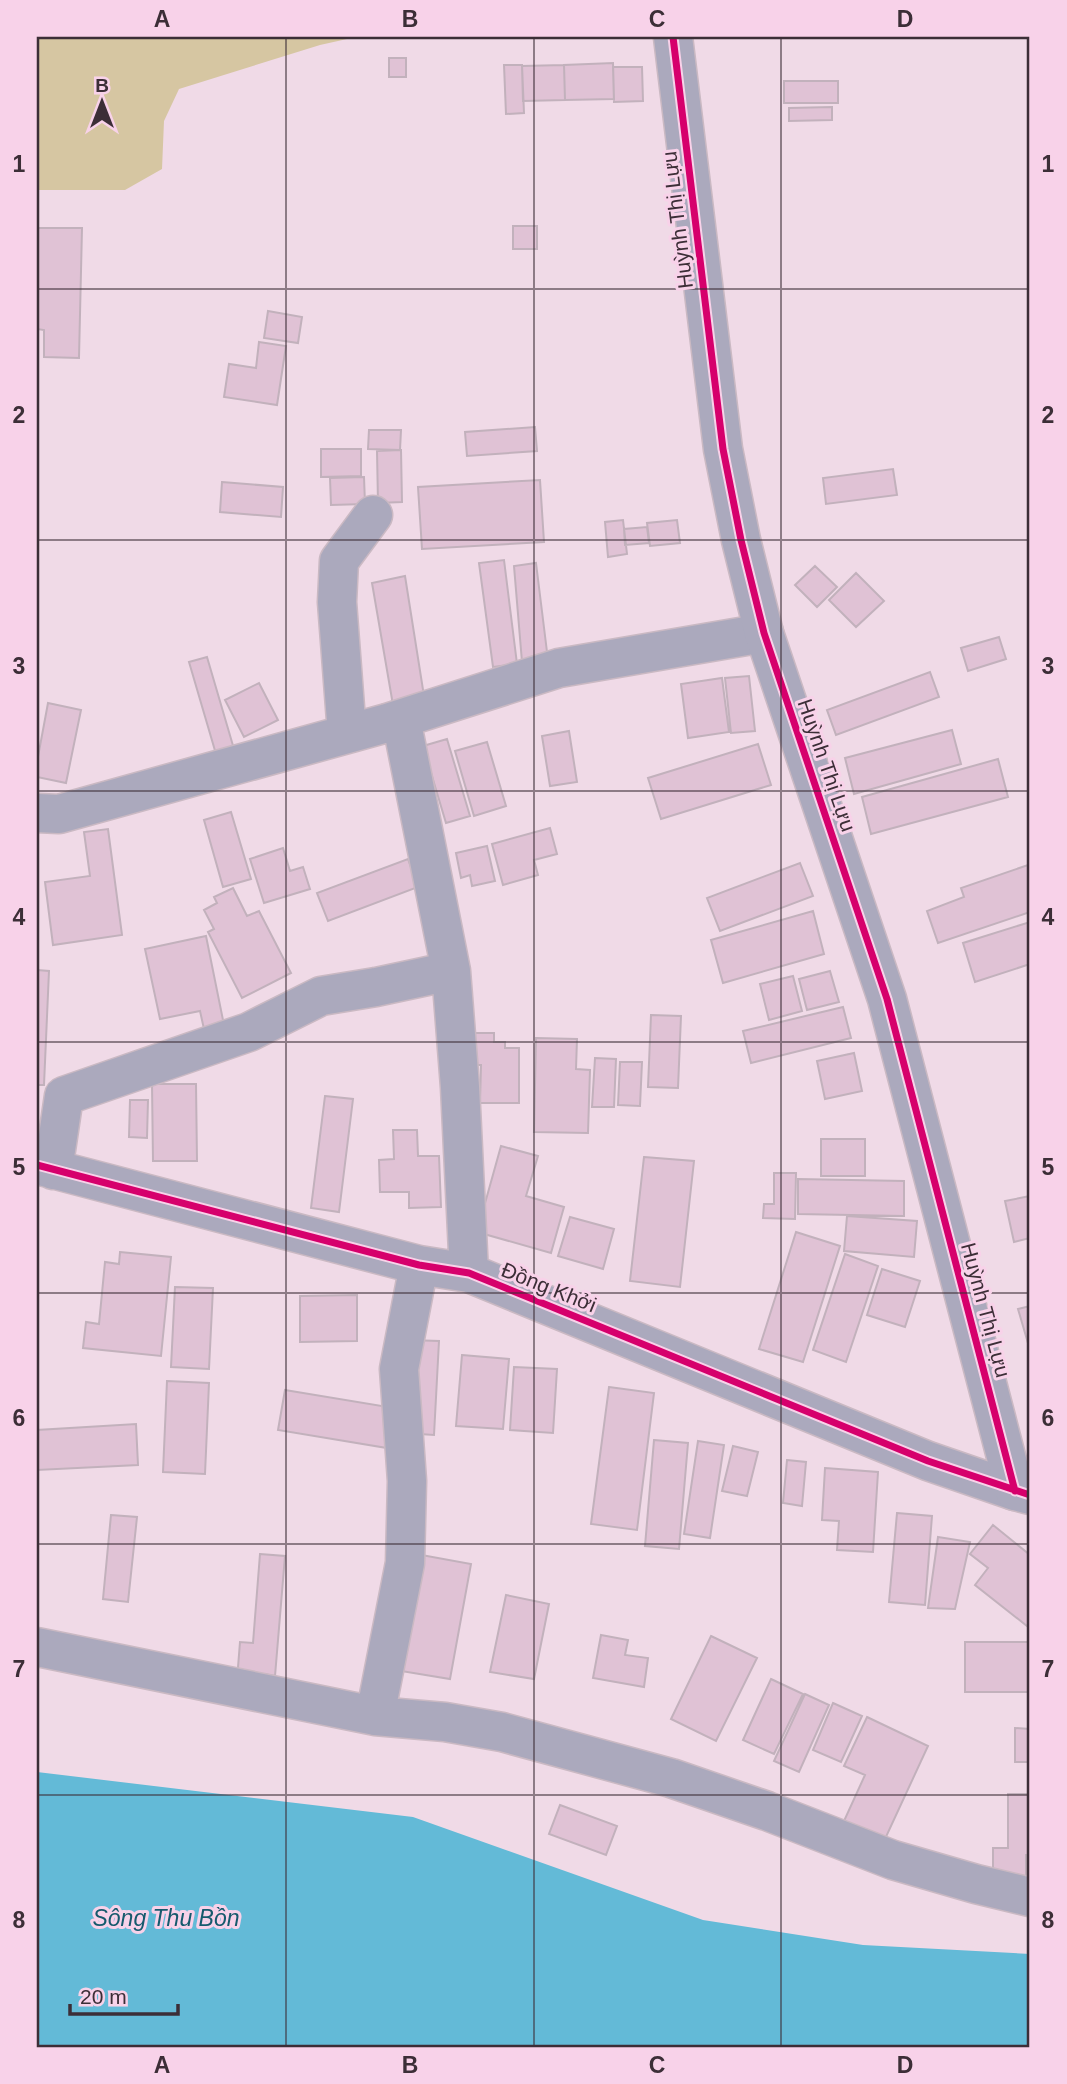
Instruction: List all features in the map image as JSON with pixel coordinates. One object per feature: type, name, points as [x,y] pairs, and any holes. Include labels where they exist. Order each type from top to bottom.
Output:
[{"type":"street","name":"Huỳnh Thị Lựu","points":[[673,37],[723,449],[741,540],[764,633],[887,999],[1023,1493]]},
{"type":"street","points":[[347,734],[337,602],[339,561],[373,515]]},
{"type":"street","points":[[37,813],[59,814],[401,719],[559,668],[764,633]]},
{"type":"street","points":[[401,719],[451,971],[469,1273]]},
{"type":"street","points":[[45,1168],[64,1096],[249,1032],[321,996],[376,988],[451,971]]},
{"type":"street","name":"Đồng Khởi","points":[[45,1168],[419,1265],[469,1273],[915,1456],[1023,1493]]},
{"type":"street","points":[[375,1716],[405,1563],[407,1480],[400,1370],[419,1265]]},
{"type":"street","points":[[37,1647],[375,1716],[445,1722],[502,1732],[658,1774],[768,1811],[893,1860],[1030,1897]]},
{"type":"shaded area","points":[[37,37],[356,37],[320,45],[179,89],[164,121],[162,169],[125,190],[37,190]]},
{"type":"water","name":"Sông Thu Bồn","points":[[37,1772],[413,1817],[703,1920],[863,1945],[1030,1954],[1030,2047],[37,2047]]},
{"type":"building","points":[[389,58],[406,58],[406,77],[389,77]]},
{"type":"building","points":[[613,63],[614,99],[565,100],[564,65]]},
{"type":"building","points":[[504,65],[522,65],[524,113],[506,114]]},
{"type":"building","points":[[564,65],[565,100],[523,101],[522,66]]},
{"type":"building","points":[[613,67],[642,67],[643,101],[614,102]]},
{"type":"building","points":[[784,81],[838,81],[838,103],[784,103]]},
{"type":"building","points":[[832,107],[832,120],[789,121],[789,108]]},
{"type":"building","points":[[513,226],[537,226],[537,249],[513,249]]},
{"type":"building","points":[[38,228],[82,228],[79,358],[44,357],[44,330],[37,329]]},
{"type":"building","points":[[268,311],[302,317],[298,343],[264,338]]},
{"type":"building","points":[[259,342],[286,346],[277,405],[224,397],[229,364],[256,368]]},
{"type":"building","points":[[535,427],[537,451],[467,456],[465,432]]},
{"type":"building","points":[[369,430],[401,430],[400,450],[368,449]]},
{"type":"building","points":[[321,449],[361,449],[361,476],[321,477]]},
{"type":"building","points":[[401,450],[402,502],[378,503],[377,451]]},
{"type":"building","points":[[893,469],[897,495],[826,504],[823,478]]},
{"type":"building","points":[[364,477],[365,504],[331,505],[330,478]]},
{"type":"building","points":[[540,480],[544,542],[422,549],[418,487]]},
{"type":"building","points":[[222,482],[283,487],[281,517],[220,512]]},
{"type":"building","points":[[623,520],[627,554],[608,557],[605,522]]},
{"type":"building","points":[[677,520],[680,543],[650,546],[647,523]]},
{"type":"building","points":[[647,527],[649,543],[625,545],[624,529]]},
{"type":"building","points":[[504,560],[517,664],[493,667],[479,563]]},
{"type":"building","points":[[536,563],[548,660],[522,662],[514,566]]},
{"type":"building","points":[[815,566],[837,587],[817,607],[795,585]]},
{"type":"building","points":[[856,573],[884,601],[856,627],[829,600]]},
{"type":"building","points":[[405,576],[424,696],[393,705],[372,583]]},
{"type":"building","points":[[999,637],[1006,659],[968,671],[961,648]]},
{"type":"building","points":[[207,657],[234,749],[216,754],[189,662]]},
{"type":"building","points":[[930,672],[939,697],[836,735],[827,710]]},
{"type":"building","points":[[749,676],[755,731],[731,733],[725,678]]},
{"type":"building","points":[[722,678],[729,732],[688,738],[681,684]]},
{"type":"building","points":[[259,683],[278,720],[244,737],[225,700]]},
{"type":"building","points":[[48,703],[81,710],[66,783],[37,777],[37,762]]},
{"type":"building","points":[[952,730],[961,764],[854,794],[845,758]]},
{"type":"building","points":[[569,731],[577,782],[550,786],[542,736]]},
{"type":"building","points":[[447,739],[470,816],[446,823],[423,746]]},
{"type":"building","points":[[487,742],[506,806],[474,816],[455,751]]},
{"type":"building","points":[[758,744],[771,785],[661,819],[648,778]]},
{"type":"building","points":[[998,759],[1008,797],[871,834],[862,797]]},
{"type":"building","points":[[231,812],[251,879],[223,887],[204,820]]},
{"type":"building","points":[[550,828],[557,854],[534,860],[538,875],[503,885],[492,844]]},
{"type":"building","points":[[108,829],[122,935],[53,945],[45,882],[90,876],[84,832]]},
{"type":"building","points":[[487,846],[495,881],[472,886],[470,875],[461,878],[456,853]]},
{"type":"building","points":[[283,848],[290,871],[303,867],[310,889],[264,903],[250,859]]},
{"type":"building","points":[[408,859],[418,887],[328,921],[317,893]]},
{"type":"building","points":[[800,863],[813,896],[720,931],[707,898]]},
{"type":"building","points":[[1028,865],[1030,912],[938,943],[927,911],[964,897],[961,888]]},
{"type":"building","points":[[233,888],[247,916],[259,911],[291,973],[242,998],[208,932],[214,929],[204,910],[217,903],[214,897]]},
{"type":"building","points":[[813,911],[824,954],[723,983],[711,940]]},
{"type":"building","points":[[1030,922],[1030,964],[975,982],[963,943]]},
{"type":"building","points":[[206,936],[224,1025],[204,1029],[200,1011],[160,1019],[145,949]]},
{"type":"building","points":[[37,970],[49,971],[44,1085],[37,1085]]},
{"type":"building","points":[[830,971],[839,1002],[807,1010],[799,979]]},
{"type":"building","points":[[793,976],[802,1011],[769,1020],[760,984]]},
{"type":"building","points":[[843,1007],[851,1038],[751,1063],[743,1031]]},
{"type":"building","points":[[651,1015],[681,1016],[678,1088],[648,1087]]},
{"type":"building","points":[[468,1033],[494,1033],[494,1042],[505,1042],[505,1048],[519,1048],[519,1103],[480,1103],[481,1065],[476,1065]]},
{"type":"building","points":[[536,1038],[577,1039],[576,1069],[590,1070],[588,1133],[534,1132]]},
{"type":"building","points":[[854,1053],[862,1091],[825,1099],[817,1061]]},
{"type":"building","points":[[595,1058],[616,1059],[614,1107],[592,1107]]},
{"type":"building","points":[[620,1062],[642,1062],[640,1106],[618,1105]]},
{"type":"building","points":[[152,1084],[196,1084],[197,1161],[153,1161]]},
{"type":"building","points":[[325,1096],[353,1099],[339,1212],[311,1208]]},
{"type":"building","points":[[130,1100],[148,1100],[147,1138],[129,1137]]},
{"type":"building","points":[[393,1130],[417,1130],[418,1156],[439,1156],[441,1207],[409,1208],[409,1192],[380,1192],[379,1160],[394,1159]]},
{"type":"building","points":[[821,1139],[865,1139],[865,1176],[821,1176]]},
{"type":"building","points":[[501,1146],[538,1156],[526,1196],[564,1207],[551,1253],[477,1232]]},
{"type":"building","points":[[644,1157],[694,1161],[680,1287],[630,1281]]},
{"type":"building","points":[[774,1173],[796,1173],[795,1219],[763,1218],[764,1204],[774,1204]]},
{"type":"building","points":[[798,1179],[904,1181],[904,1216],[798,1214]]},
{"type":"building","points":[[1030,1196],[1030,1238],[1014,1242],[1005,1201]]},
{"type":"building","points":[[847,1216],[917,1221],[914,1257],[844,1251]]},
{"type":"building","points":[[570,1217],[614,1229],[603,1269],[558,1256]]},
{"type":"building","points":[[796,1232],[840,1246],[803,1362],[759,1349]]},
{"type":"building","points":[[120,1252],[171,1257],[161,1356],[83,1348],[86,1322],[99,1324],[105,1262],[119,1264]]},
{"type":"building","points":[[845,1254],[878,1266],[846,1362],[813,1350]]},
{"type":"building","points":[[882,1269],[920,1281],[905,1327],[867,1315]]},
{"type":"building","points":[[175,1287],[213,1288],[209,1369],[171,1367]]},
{"type":"building","points":[[357,1295],[357,1341],[300,1342],[300,1296]]},
{"type":"building","points":[[1030,1306],[1030,1350],[1018,1309]]},
{"type":"building","points":[[409,1340],[439,1341],[434,1435],[405,1433]]},
{"type":"building","points":[[462,1355],[509,1359],[503,1429],[456,1426]]},
{"type":"building","points":[[514,1367],[557,1369],[553,1433],[510,1430]]},
{"type":"building","points":[[167,1381],[209,1383],[205,1474],[163,1472]]},
{"type":"building","points":[[609,1387],[654,1393],[637,1530],[591,1524]]},
{"type":"building","points":[[285,1390],[394,1408],[387,1448],[278,1430]]},
{"type":"building","points":[[136,1424],[138,1465],[37,1470],[37,1430]]},
{"type":"building","points":[[654,1440],[688,1443],[679,1549],[645,1546]]},
{"type":"building","points":[[698,1441],[724,1445],[710,1538],[684,1534]]},
{"type":"building","points":[[733,1446],[758,1452],[747,1496],[722,1491]]},
{"type":"building","points":[[787,1460],[806,1462],[802,1506],[783,1503]]},
{"type":"building","points":[[825,1468],[878,1472],[873,1552],[837,1550],[839,1521],[822,1520]]},
{"type":"building","points":[[897,1513],[932,1516],[925,1605],[889,1602]]},
{"type":"building","points":[[111,1515],[137,1517],[128,1602],[103,1599]]},
{"type":"building","points":[[993,1525],[1030,1555],[1030,1622],[1027,1626],[975,1585],[988,1568],[970,1554]]},
{"type":"building","points":[[938,1537],[970,1542],[955,1609],[928,1608]]},
{"type":"building","points":[[260,1554],[285,1556],[275,1676],[264,1674],[237,1680],[240,1642],[253,1643]]},
{"type":"building","points":[[416,1554],[471,1564],[450,1679],[395,1670]]},
{"type":"building","points":[[506,1595],[549,1604],[534,1679],[490,1672]]},
{"type":"building","points":[[601,1635],[628,1640],[625,1655],[648,1658],[644,1687],[593,1678]]},
{"type":"building","points":[[711,1636],[757,1658],[716,1741],[671,1719]]},
{"type":"building","points":[[965,1642],[1030,1642],[1030,1692],[965,1692]]},
{"type":"building","points":[[771,1679],[803,1694],[774,1754],[743,1740]]},
{"type":"building","points":[[805,1694],[829,1705],[799,1772],[774,1761]]},
{"type":"building","points":[[833,1703],[862,1716],[841,1762],[813,1750]]},
{"type":"building","points":[[867,1717],[928,1746],[885,1839],[844,1821],[865,1775],[844,1766]]},
{"type":"building","points":[[1015,1728],[1030,1729],[1030,1762],[1015,1762]]},
{"type":"building","points":[[1008,1794],[1030,1794],[1030,1855],[1026,1855],[1026,1879],[993,1879],[993,1848],[1008,1848]]},
{"type":"building","points":[[560,1805],[617,1826],[606,1855],[549,1834]]},
{"type":"cycle path","points":[[673,37],[723,449],[741,540],[764,633],[887,999],[1015,1491]]},
{"type":"cycle path","points":[[37,1165],[419,1265],[469,1273],[928,1461],[1030,1495]]}]
